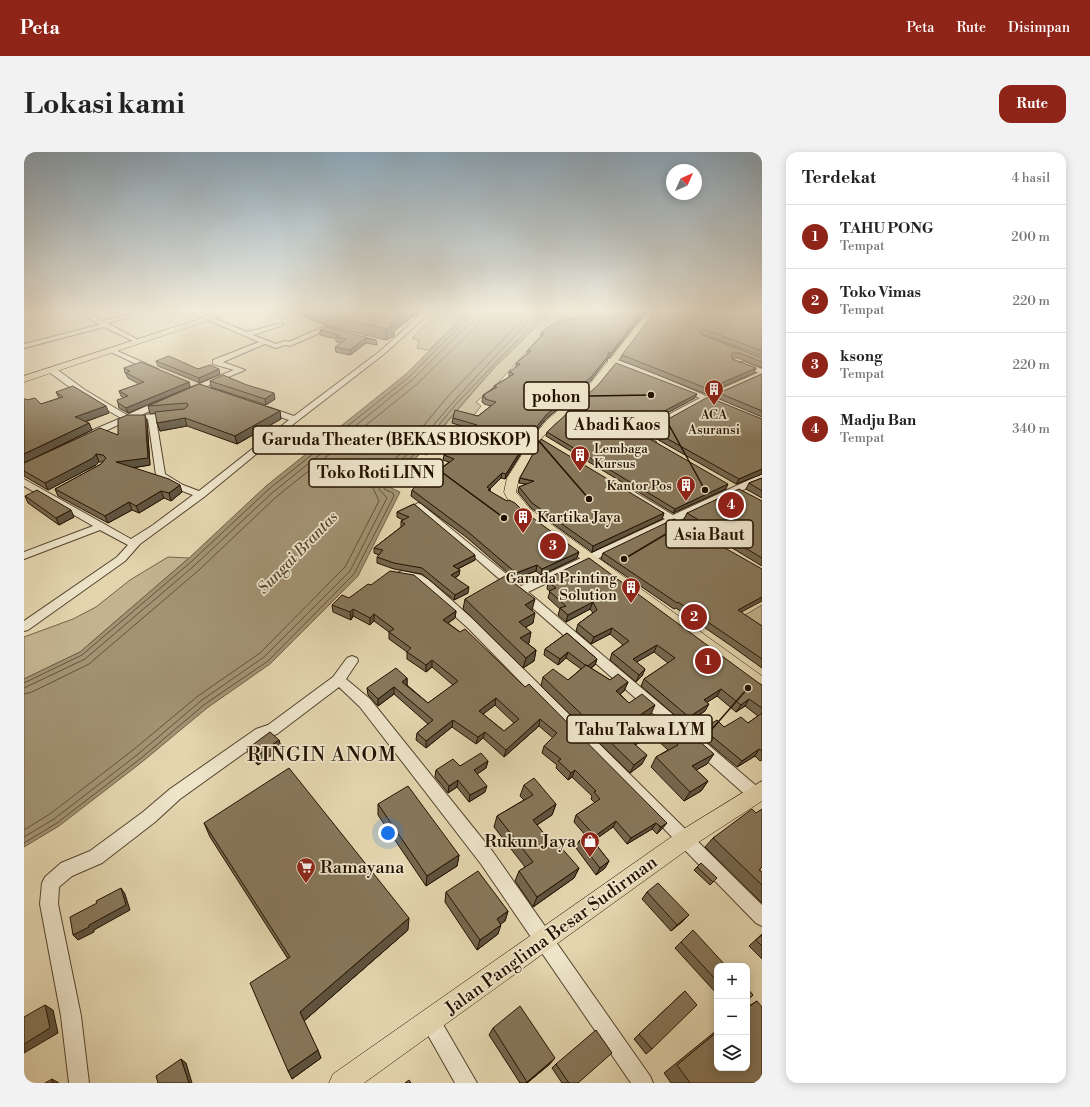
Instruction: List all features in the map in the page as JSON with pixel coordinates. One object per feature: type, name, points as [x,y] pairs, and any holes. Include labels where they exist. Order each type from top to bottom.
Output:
[{"type":"main road","points":[[24,380],[105,353]]},
{"type":"main road","points":[[617,353],[594,385],[551,422],[542,439],[512,478],[510,492],[512,497],[526,512],[590,557],[762,685]]},
{"type":"main road","points":[[706,398],[762,373]]},
{"type":"main road","name":"Jalan Panglima Besar Sudirman","points":[[342,1083],[684,840],[759,792]]},
{"type":"street","points":[[119,353],[163,372]]},
{"type":"street","points":[[83,438],[241,370],[217,364],[216,361],[235,353]]},
{"type":"street","points":[[24,627],[121,559],[136,542],[201,495],[376,353]]},
{"type":"street","points":[[611,361],[643,372],[720,404]]},
{"type":"street","points":[[734,361],[762,373]]},
{"type":"street","points":[[52,370],[82,392],[127,418],[152,418],[179,415]]},
{"type":"street","points":[[188,382],[213,391]]},
{"type":"street","points":[[661,447],[639,434],[706,398]]},
{"type":"street","points":[[255,406],[295,419]]},
{"type":"street","points":[[152,418],[161,475],[180,487],[201,495]]},
{"type":"street","points":[[520,591],[673,519],[732,488],[762,477]]},
{"type":"street","points":[[24,482],[49,493],[129,542],[136,542]]},
{"type":"street","points":[[612,482],[687,527]]},
{"type":"street","points":[[732,488],[749,497]]},
{"type":"street","points":[[30,497],[49,493]]},
{"type":"street","points":[[418,506],[759,792]]},
{"type":"street","points":[[24,556],[101,526]]},
{"type":"street","points":[[394,574],[420,580],[453,608],[508,661],[762,917]]},
{"type":"street","points":[[493,586],[506,579]]},
{"type":"street","points":[[453,608],[466,600]]},
{"type":"street","points":[[79,1083],[70,1016],[49,904],[50,888],[57,877],[67,869],[83,864],[96,857],[154,813],[176,794],[261,733],[272,730],[338,681],[352,661]]},
{"type":"street","points":[[338,681],[344,684],[365,703],[487,858],[643,1083]]},
{"type":"street","points":[[430,1021],[468,1083]]},
{"type":"shaded area","points":[[509,353],[525,353],[499,382],[476,402],[481,406],[449,448],[432,440],[493,369]]},
{"type":"shaded area","points":[[168,557],[189,558],[80,652],[24,679],[24,637],[73,619],[96,607],[130,580]]},
{"type":"shaded area","points":[[762,605],[762,631],[738,619]]},
{"type":"water","name":"Sungai Brantas","points":[[427,353],[509,353],[460,406],[432,440],[427,455],[421,453],[387,486],[400,492],[358,576],[270,664],[207,708],[142,762],[59,826],[24,847],[24,679],[80,652],[189,558],[266,486],[406,374]]},
{"type":"building","points":[[528,353],[608,353],[608,356],[591,377],[547,414],[533,431],[506,474],[502,473],[487,487],[490,489],[488,490],[507,501],[509,500],[515,503],[522,510],[579,552],[542,569],[537,565],[516,573],[467,531],[412,490],[416,486],[438,474],[435,473],[454,459],[444,455],[477,425],[453,418],[455,410],[478,416],[496,402],[485,399],[486,398],[483,397],[485,395],[483,395],[497,387],[494,386],[514,374],[509,372],[520,364],[516,363]]},
{"type":"building","points":[[623,353],[732,353],[732,359],[756,368],[708,389],[622,355]]},
{"type":"building","points":[[740,353],[750,353],[762,358],[762,362]]},
{"type":"building","points":[[169,356],[198,369],[210,365],[219,369],[199,378],[156,361]]},
{"type":"building","points":[[141,362],[189,382],[126,408],[118,403],[117,400],[128,396],[119,391],[144,382],[126,373],[130,371],[124,368]]},
{"type":"building","points":[[616,363],[697,394],[639,424],[636,431],[728,484],[675,509],[547,432],[599,384]]},
{"type":"building","points":[[762,374],[762,411],[719,393]]},
{"type":"building","points":[[223,375],[247,385],[274,393],[265,399],[210,381]]},
{"type":"building","points":[[199,384],[280,411],[235,436],[185,418],[157,423],[155,412],[184,409],[188,406],[187,403],[148,406]]},
{"type":"building","points":[[73,386],[106,406],[75,417],[89,423],[24,454],[24,399],[27,400],[35,398],[41,404],[63,397],[56,392]]},
{"type":"building","points":[[708,397],[762,419],[762,469],[739,479],[650,429]]},
{"type":"building","points":[[127,415],[145,415],[148,458],[116,462],[169,479],[180,485],[169,493],[161,491],[136,506],[129,502],[105,516],[55,489],[101,464],[106,458],[103,455],[96,454],[93,458],[45,483],[24,471],[24,463],[100,428],[118,435],[118,419]]},
{"type":"building","points":[[541,439],[664,513],[593,546],[532,503],[519,487],[534,481],[520,478]]},
{"type":"building","points":[[762,478],[762,491],[749,483]]},
{"type":"building","points":[[739,489],[762,501],[762,558],[687,513]]},
{"type":"building","points":[[37,490],[71,510],[56,518],[25,496]]},
{"type":"building","points":[[414,504],[475,555],[453,566],[460,570],[451,575],[469,587],[455,595],[422,568],[394,563],[377,557],[383,550],[374,548],[405,524],[401,521],[409,517],[397,512]]},
{"type":"building","points":[[674,519],[762,569],[762,597],[738,610],[762,626],[762,659],[603,553]]},
{"type":"building","points":[[589,558],[762,685],[762,708],[749,699],[741,705],[721,689],[704,700],[709,704],[689,717],[644,679],[675,658],[657,645],[633,659],[645,669],[639,675],[612,653],[629,641],[612,628],[594,637],[578,624],[597,610],[593,602],[568,615],[560,608],[566,606],[549,591],[556,588],[548,582],[555,579],[552,576]]},
{"type":"building","points":[[390,571],[414,575],[456,611],[443,620],[460,632],[465,629],[525,687],[529,684],[667,823],[661,827],[656,823],[631,838],[616,821],[595,836],[576,815],[600,799],[594,792],[596,791],[575,770],[571,773],[558,761],[561,759],[544,746],[557,733],[540,719],[506,750],[485,732],[478,737],[453,720],[426,741],[417,733],[433,720],[394,687],[378,699],[367,688],[396,668],[407,678],[402,682],[428,703],[458,681],[432,660],[426,665],[407,652],[411,648],[389,632],[394,629],[374,614],[370,618],[353,609],[350,612],[332,605],[342,595],[349,598],[368,584],[371,585]],"holes":[[[496,698],[519,719],[504,731],[479,711]]]},
{"type":"building","points":[[505,576],[535,599],[525,605],[535,613],[519,622],[531,632],[520,638],[536,650],[526,658],[465,599]]},
{"type":"building","points":[[567,633],[597,659],[588,666],[568,652],[560,659],[545,649]]},
{"type":"building","points":[[586,665],[610,680],[618,674],[628,682],[616,691],[629,703],[642,694],[655,705],[640,715],[654,728],[631,741],[647,755],[634,765],[543,677],[553,669],[568,680]]},
{"type":"building","points":[[762,713],[762,751],[759,749],[742,761],[703,729],[717,720],[724,727],[741,717],[748,723]]},
{"type":"building","points":[[676,721],[714,754],[692,766],[708,781],[690,792],[656,757],[678,745],[662,729]]},
{"type":"building","points":[[270,732],[279,740],[255,757],[247,749]]},
{"type":"building","points":[[481,753],[488,761],[474,770],[487,786],[470,795],[458,780],[449,786],[436,770],[453,759],[460,766]]},
{"type":"building","name":"Ramayana","points":[[289,768],[409,918],[300,1012],[318,1050],[288,1071],[250,983],[290,957],[204,823]]},
{"type":"building","points":[[534,778],[556,804],[533,820],[555,847],[559,845],[579,868],[537,897],[519,871],[533,862],[497,816],[533,795],[524,785]]},
{"type":"building","points":[[408,786],[459,855],[427,876],[378,804]]},
{"type":"building","points":[[752,809],[756,813],[762,809],[762,867],[759,870],[762,872],[762,885],[713,838]]},
{"type":"building","points":[[588,834],[609,861],[600,868],[579,841]]},
{"type":"building","points":[[701,863],[717,878],[713,882],[697,867]]},
{"type":"building","points":[[478,871],[508,911],[497,919],[501,925],[480,940],[446,892]]},
{"type":"building","points":[[658,883],[689,915],[677,925],[647,892]]},
{"type":"building","points":[[121,888],[126,905],[73,935],[70,917]]},
{"type":"building","points":[[693,930],[723,963],[714,963],[714,978],[681,942]]},
{"type":"building","points":[[762,935],[762,946],[756,940]]},
{"type":"building","points":[[685,991],[697,1005],[652,1049],[639,1034]]},
{"type":"building","points":[[757,1001],[762,1007],[762,1083],[690,1083],[677,1065],[714,1034],[714,1071],[750,1071],[750,1006]]},
{"type":"building","points":[[45,1005],[50,1028],[24,1044],[24,1017]]},
{"type":"building","points":[[520,1006],[555,1058],[527,1082],[493,1028]]},
{"type":"building","points":[[596,1030],[612,1053],[578,1083],[569,1083],[556,1064]]},
{"type":"building","points":[[181,1059],[189,1083],[158,1083],[156,1076]]},
{"type":"building","points":[[52,1079],[52,1083],[45,1083]]},
{"type":"place","name":"pohon","points":[[651,395]]},
{"type":"place","name":"ACA Asuransi","points":[[714,406]]},
{"type":"place","name":"Lembaga Kursus","points":[[580,472]]},
{"type":"place","name":"Abadi Kaos","points":[[705,490]]},
{"type":"place","name":"Garuda Theater (BEKAS BIOSKOP)","points":[[589,499]]},
{"type":"place","name":"Kantor Pos","points":[[686,502]]},
{"type":"place","name":"Madju Ban","points":[[731,505]]},
{"type":"place","name":"Toko Roti LINN","points":[[504,518]]},
{"type":"place","name":"Kartika Jaya","points":[[523,534]]},
{"type":"place","name":"ksong","points":[[553,546]]},
{"type":"place","name":"Asia Baut","points":[[624,559]]},
{"type":"place","name":"Garuda Printing Solution","points":[[631,604]]},
{"type":"place","name":"Toko Vimas","points":[[694,617]]},
{"type":"place","name":"TAHU PONG","points":[[708,661]]},
{"type":"place","name":"Tahu Takwa LYM","points":[[748,688]]},
{"type":"place","name":"Rukun Jaya","points":[[590,858]]},
{"type":"place","name":"Ramayana","points":[[306,884]]},
{"type":"district","name":"RINGIN ANOM","points":[[322,754]]}]
